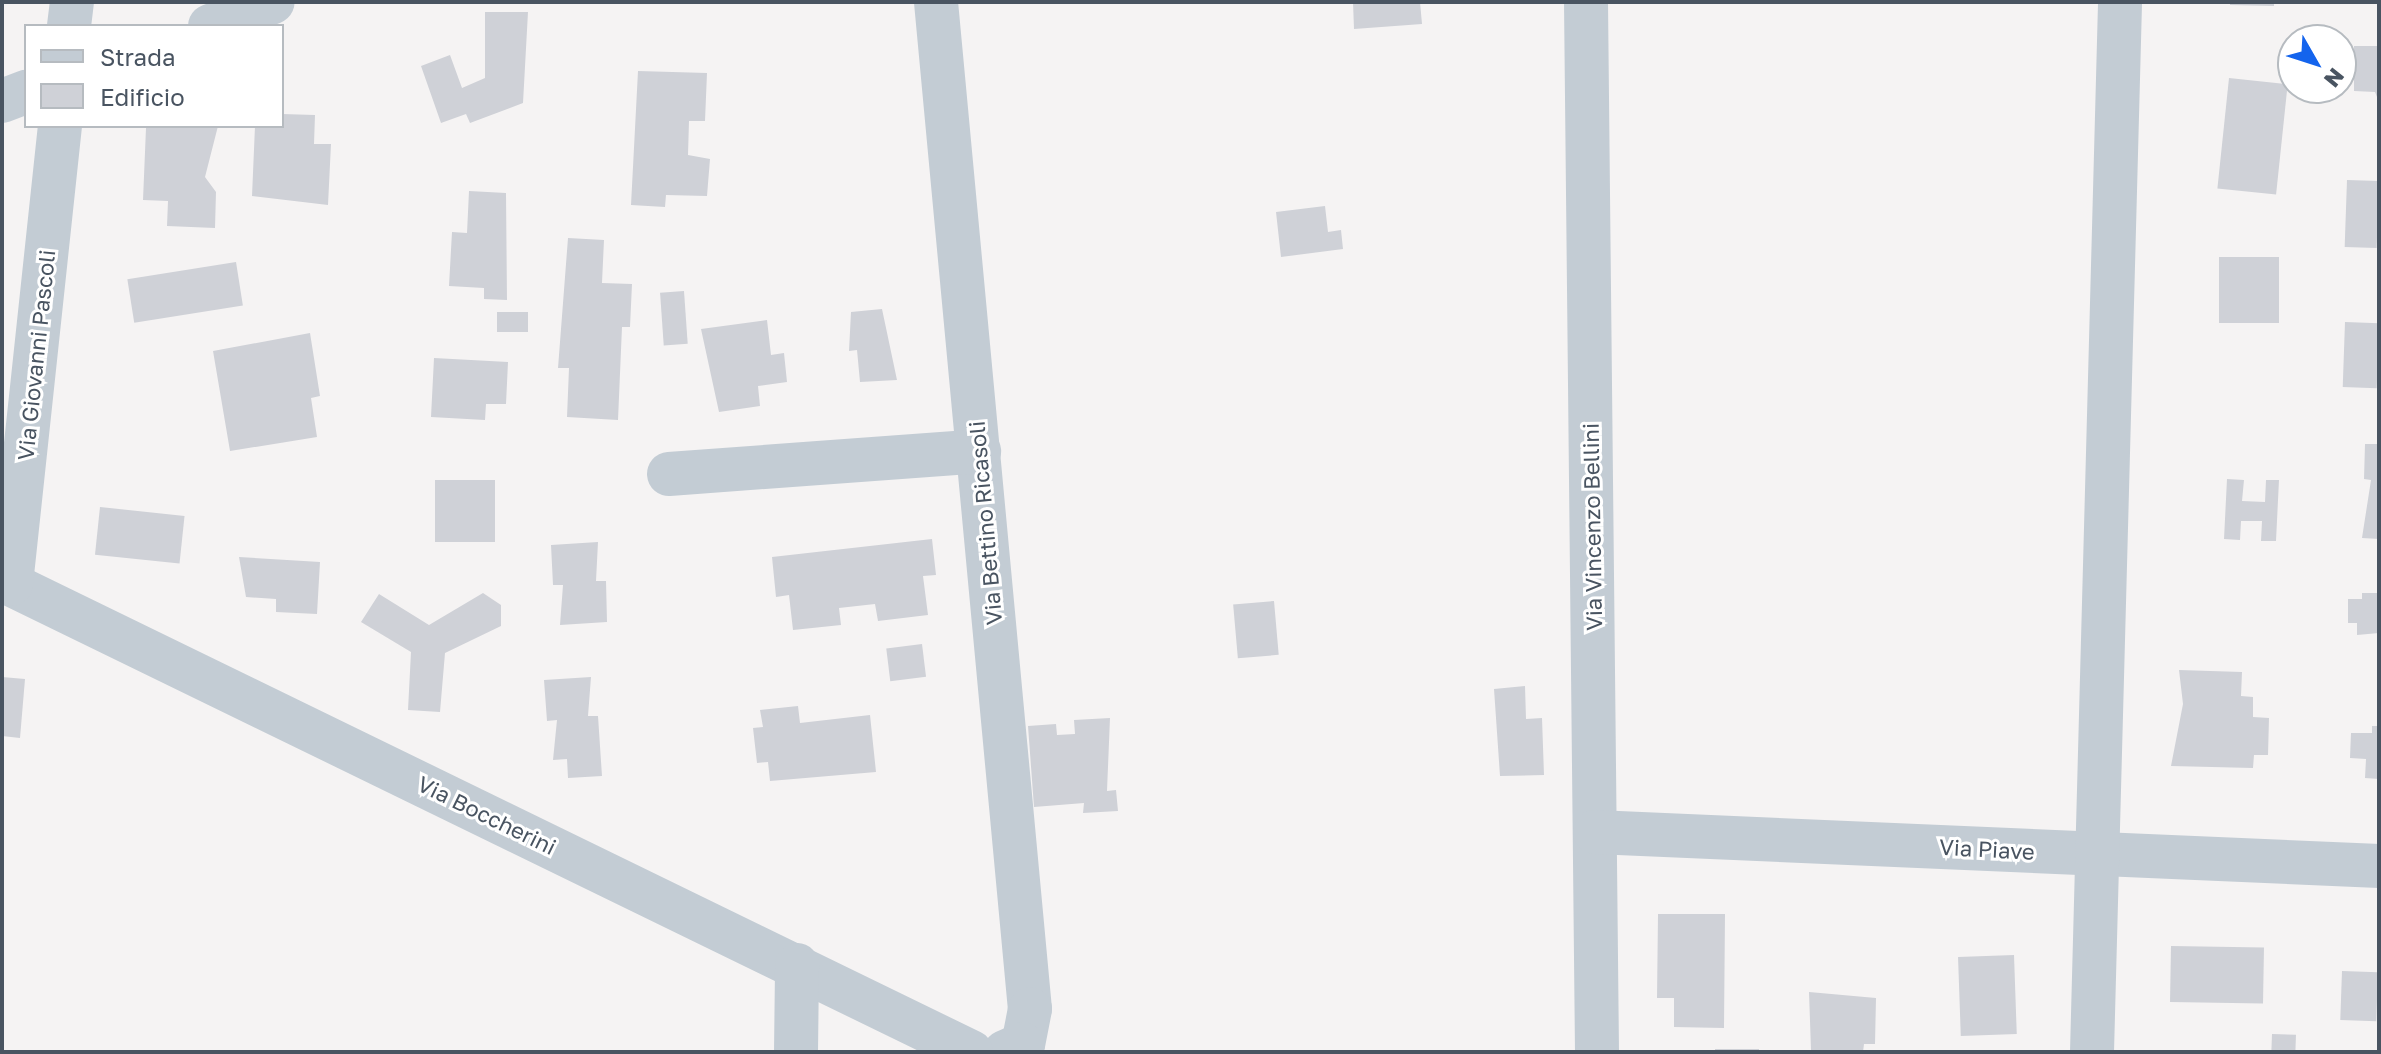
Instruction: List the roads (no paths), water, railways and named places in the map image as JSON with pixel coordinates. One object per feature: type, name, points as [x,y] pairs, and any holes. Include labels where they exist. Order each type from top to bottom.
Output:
[{"type":"street","points":[[69,24],[72,2]]},
{"type":"street","points":[[215,24],[273,2]]},
{"type":"street","name":"Via Bettino Ricasoli","points":[[936,2],[1030,1009],[1014,1048]]},
{"type":"street","name":"Via Vincenzo Bellini","points":[[1586,2],[1597,1052]]},
{"type":"street","points":[[2092,1052],[2102,854],[2120,2]]},
{"type":"street","points":[[2,101],[24,93]]},
{"type":"street","name":"Via Giovanni Pascoli","points":[[6,582],[60,128]]},
{"type":"street","points":[[669,474],[979,451]]},
{"type":"street","name":"Via Boccherini","points":[[6,582],[971,1052]]},
{"type":"street","name":"Via Piave","points":[[1595,832],[2379,866]]},
{"type":"street","points":[[796,1052],[797,965]]}]
